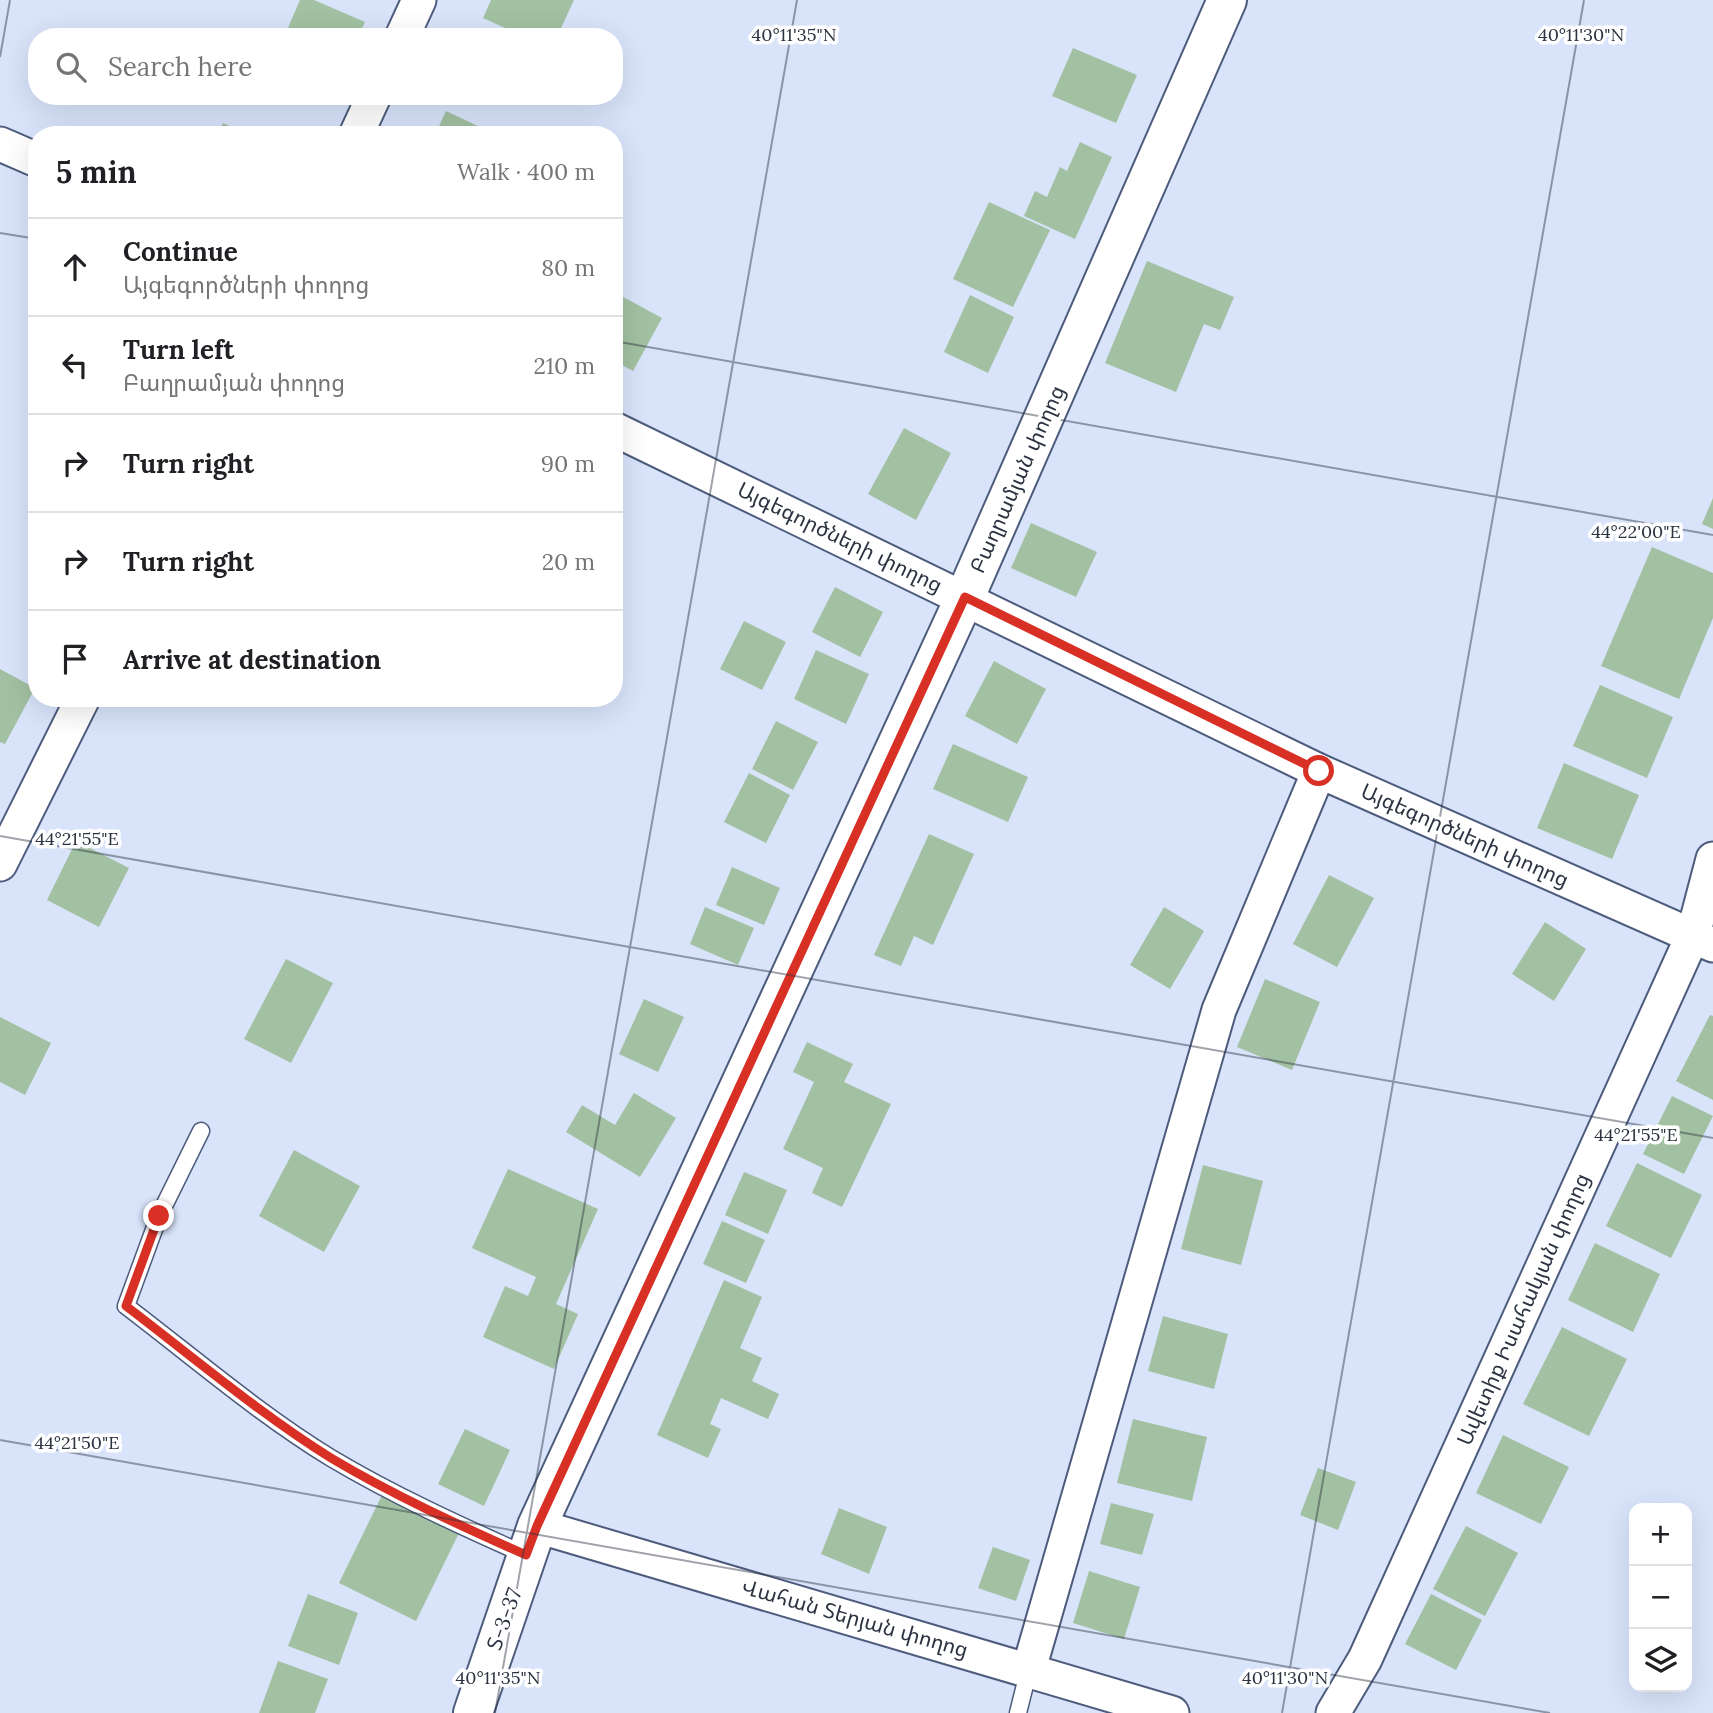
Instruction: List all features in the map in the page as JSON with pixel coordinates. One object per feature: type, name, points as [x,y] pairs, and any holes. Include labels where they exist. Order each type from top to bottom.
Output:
[{"type":"main road","name":"Բաղրամյան փողոց","points":[[532,1541],[965,597],[1227,0]]},
{"type":"main road","name":"Տ-3-37","points":[[468,1710],[532,1541]]},
{"type":"street","points":[[406,28],[419,0]]},
{"type":"street","points":[[360,126],[370,105]]},
{"type":"street","points":[[0,144],[28,156]]},
{"type":"street","name":"Այգեգործների փողոց","points":[[623,433],[1319,771],[1703,940]]},
{"type":"street","points":[[0,864],[78,707]]},
{"type":"street","points":[[1029,1669],[1219,1010],[1319,771]]},
{"type":"street","name":"Ավետիք Իսահակյան փողոց","points":[[1333,1713],[1365,1659],[1703,940],[1713,859]]},
{"type":"street","name":"Վահան Տերյան փողոց","points":[[532,1541],[1029,1669],[1172,1713]]},
{"type":"lane","points":[[201,1131],[159,1216],[126,1306],[219,1378],[331,1458],[472,1531],[532,1541]]},
{"type":"lane","points":[[1018,1713],[1029,1669]]},
{"type":"building","points":[[300,0],[314,0],[365,22],[362,28],[288,28]]},
{"type":"building","points":[[491,0],[574,0],[561,28],[505,28],[483,18]]},
{"type":"building","points":[[1073,48],[1137,75],[1116,123],[1052,96]]},
{"type":"building","points":[[446,111],[478,126],[439,126]]},
{"type":"building","points":[[1080,142],[1112,157],[1075,239],[1024,216],[1035,191],[1047,197],[1060,167],[1067,171]]},
{"type":"building","points":[[989,202],[1050,230],[1013,307],[953,279]]},
{"type":"building","points":[[1147,261],[1234,297],[1220,330],[1204,324],[1176,392],[1105,363]]},
{"type":"building","points":[[970,295],[1014,317],[988,373],[944,352]]},
{"type":"building","points":[[623,297],[662,318],[633,371],[623,366]]},
{"type":"building","points":[[904,428],[951,453],[916,520],[868,494]]},
{"type":"building","points":[[1713,498],[1713,529],[1702,524]]},
{"type":"building","points":[[1031,523],[1097,552],[1076,597],[1011,568]]},
{"type":"building","points":[[1652,547],[1713,573],[1713,618],[1679,699],[1601,666]]},
{"type":"building","points":[[835,587],[883,612],[860,657],[812,632]]},
{"type":"building","points":[[744,621],[786,642],[762,690],[720,669]]},
{"type":"building","points":[[816,650],[869,674],[846,724],[794,699]]},
{"type":"building","points":[[994,661],[1046,689],[1017,744],[965,716]]},
{"type":"building","points":[[0,669],[28,684],[28,701],[5,744],[0,742]]},
{"type":"building","points":[[1600,685],[1673,717],[1647,778],[1573,746]]},
{"type":"building","points":[[776,721],[818,742],[793,790],[752,769]]},
{"type":"building","points":[[953,744],[1028,777],[1008,822],[933,789]]},
{"type":"building","points":[[1564,763],[1639,795],[1612,859],[1537,828]]},
{"type":"building","points":[[749,773],[790,795],[766,843],[724,822]]},
{"type":"building","points":[[929,834],[974,854],[933,945],[914,936],[901,966],[874,955]]},
{"type":"building","points":[[76,841],[129,868],[99,927],[47,900]]},
{"type":"building","points":[[732,867],[780,888],[764,925],[716,905]]},
{"type":"building","points":[[1329,875],[1374,898],[1337,967],[1293,944]]},
{"type":"building","points":[[705,907],[754,928],[738,965],[690,944]]},
{"type":"building","points":[[1164,907],[1204,931],[1170,989],[1130,965]]},
{"type":"building","points":[[1545,922],[1586,949],[1554,1001],[1512,974]]},
{"type":"building","points":[[286,959],[333,983],[291,1063],[244,1039]]},
{"type":"building","points":[[1265,979],[1320,1002],[1292,1070],[1237,1047]]},
{"type":"building","points":[[644,999],[684,1017],[658,1072],[619,1054]]},
{"type":"building","points":[[1710,1015],[1713,1016],[1713,1100],[1676,1081]]},
{"type":"building","points":[[0,1017],[51,1043],[25,1095],[0,1082]]},
{"type":"building","points":[[807,1042],[853,1064],[844,1082],[891,1104],[842,1207],[812,1193],[823,1168],[783,1149],[814,1082],[793,1072]]},
{"type":"building","points":[[634,1093],[676,1118],[640,1177],[566,1132],[582,1105],[615,1125]]},
{"type":"building","points":[[1672,1096],[1713,1116],[1684,1174],[1643,1154]]},
{"type":"building","points":[[294,1150],[360,1186],[324,1252],[259,1216]]},
{"type":"building","points":[[1637,1163],[1702,1195],[1671,1258],[1606,1226]]},
{"type":"building","points":[[1203,1165],[1263,1181],[1241,1265],[1181,1249]]},
{"type":"building","points":[[508,1169],[598,1209],[556,1304],[578,1314],[554,1369],[483,1337],[505,1286],[528,1296],[536,1277],[472,1248]]},
{"type":"building","points":[[744,1172],[787,1190],[768,1234],[725,1215]]},
{"type":"building","points":[[722,1221],[765,1240],[746,1283],[703,1264]]},
{"type":"building","points":[[1595,1243],[1660,1274],[1633,1332],[1568,1300]]},
{"type":"building","points":[[724,1280],[762,1297],[740,1348],[762,1358],[752,1381],[779,1394],[768,1419],[721,1398],[710,1424],[721,1429],[708,1458],[657,1435]]},
{"type":"building","points":[[1163,1316],[1228,1334],[1214,1389],[1148,1371]]},
{"type":"building","points":[[1562,1327],[1627,1359],[1589,1436],[1523,1404]]},
{"type":"building","points":[[1133,1419],[1207,1437],[1192,1501],[1117,1483]]},
{"type":"building","points":[[465,1429],[510,1450],[484,1506],[438,1484]]},
{"type":"building","points":[[1503,1435],[1569,1467],[1541,1524],[1476,1493]]},
{"type":"building","points":[[1318,1468],[1356,1482],[1338,1530],[1300,1515]]},
{"type":"building","points":[[382,1495],[459,1533],[416,1621],[339,1583]]},
{"type":"building","points":[[1111,1503],[1154,1514],[1142,1555],[1100,1544]]},
{"type":"building","points":[[839,1508],[887,1527],[869,1574],[821,1554]]},
{"type":"building","points":[[1466,1526],[1518,1553],[1485,1616],[1433,1589]]},
{"type":"building","points":[[993,1547],[1030,1560],[1016,1601],[978,1588]]},
{"type":"building","points":[[1089,1571],[1140,1587],[1124,1639],[1073,1623]]},
{"type":"building","points":[[308,1594],[358,1613],[339,1665],[288,1646]]},
{"type":"building","points":[[1431,1594],[1482,1620],[1456,1670],[1405,1644]]},
{"type":"building","points":[[278,1661],[328,1679],[315,1713],[259,1713]]},
{"type":"route","points":[[159,1216],[126,1306],[219,1378],[331,1458],[472,1531],[526,1555],[965,597],[1319,771]]}]
